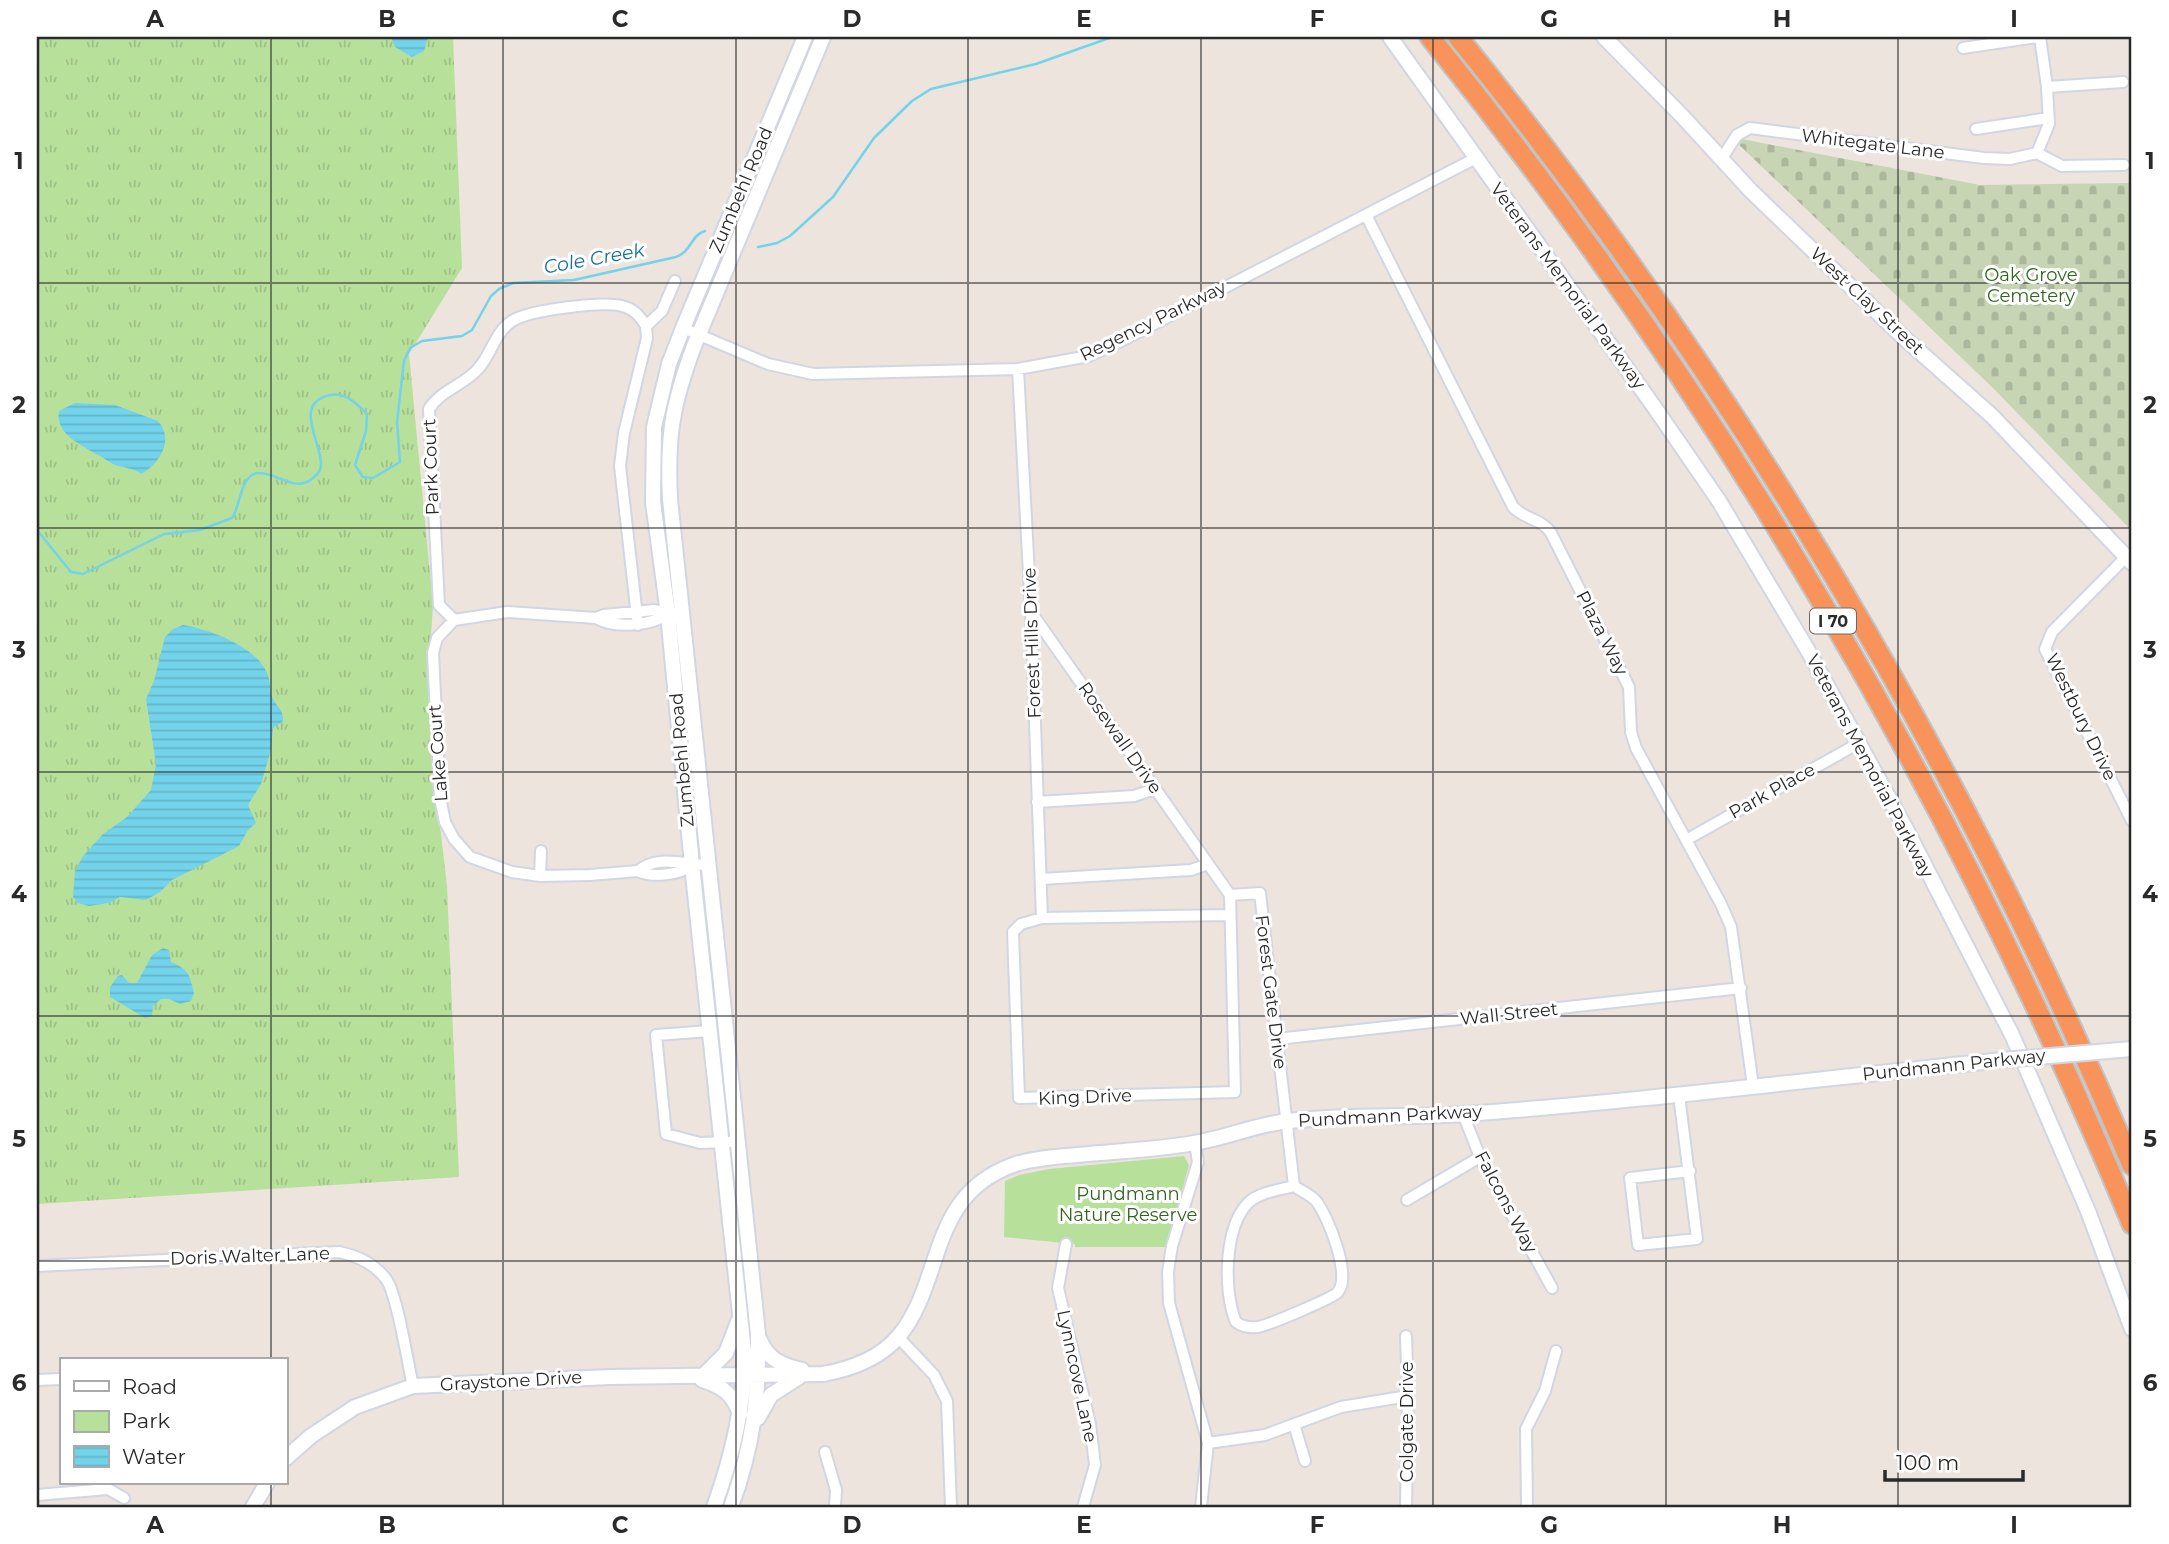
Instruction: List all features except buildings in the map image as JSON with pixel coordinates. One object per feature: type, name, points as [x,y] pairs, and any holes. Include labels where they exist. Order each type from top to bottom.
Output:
[{"type":"highway","points":[[1424,37],[1453,65]]},
{"type":"highway","name":"I 70","points":[[1430,37],[1567,215],[1667,358],[1748,481],[1837,627],[1929,793],[2013,958],[2070,1080],[2132,1224]]},
{"type":"highway","name":"I 70","points":[[1458,37],[1541,143],[1621,253],[1726,407],[1826,565],[1889,673],[1993,867],[2067,1020],[2132,1165]]},
{"type":"main road","name":"Zumbehl Road","points":[[714,1507],[752,1376],[740,1314],[692,865],[668,457],[676,395],[806,37]]},
{"type":"main road","name":"Zumbehl Road","points":[[731,1507],[753,1433],[752,1376],[758,1334],[707,864],[676,614],[653,502],[654,436],[660,397],[682,328],[823,37]]},
{"type":"main road","name":"Veterans Memorial Parkway","points":[[1390,37],[1719,501],[1807,649],[1906,829],[2012,1035],[2088,1210],[2132,1329]]},
{"type":"main road","name":"West Clay Street","points":[[1604,37],[1751,191],[1902,336],[1992,416],[2129,560]]},
{"type":"main road","name":"Pundmann Parkway","points":[[752,1376],[823,1374],[871,1359],[898,1337],[916,1308],[946,1224],[970,1193],[1000,1170],[1029,1160],[1195,1143],[1287,1121],[1463,1114],[2132,1049]]},
{"type":"main road","points":[[703,1376],[726,1353],[740,1314]]},
{"type":"main road","points":[[758,1334],[762,1346],[776,1362],[823,1374]]},
{"type":"main road","points":[[753,1433],[761,1409],[771,1395],[806,1374]]},
{"type":"main road","points":[[684,1376],[724,1389],[736,1403],[740,1414]]},
{"type":"main road","name":"Graystone Drive","points":[[287,1458],[311,1436],[355,1407],[413,1386],[575,1378],[752,1376]]},
{"type":"main road","points":[[253,1507],[266,1484]]},
{"type":"street","points":[[1963,48],[2038,37],[2047,87],[2049,118],[2038,153],[2062,166],[2124,165]]},
{"type":"street","points":[[2047,87],[2123,82]]},
{"type":"street","points":[[1976,129],[2049,118]]},
{"type":"street","name":"Whitegate Lane","points":[[1722,158],[1742,131],[1749,128],[1984,158],[2010,159],[2038,153]]},
{"type":"street","name":"Regency Parkway","points":[[682,328],[768,364],[813,374],[1018,369],[1089,356],[1476,158]]},
{"type":"street","name":"Plaza Way","points":[[1366,215],[1513,507],[1525,517],[1542,523],[1551,533],[1629,687],[1633,739],[1731,927],[1753,1086]]},
{"type":"street","points":[[638,625],[620,466],[624,433],[647,338],[646,326],[662,311],[675,281]]},
{"type":"street","name":"Park Court","points":[[454,620],[439,605],[429,409],[435,400],[484,363],[501,330],[523,315],[603,304],[631,309],[640,315],[646,326]]},
{"type":"street","name":"Forest Hills Drive","points":[[1018,369],[1031,612],[1042,918]]},
{"type":"street","name":"Westbury Drive","points":[[2129,560],[2052,632],[2045,649],[2132,821]]},
{"type":"street","points":[[454,620],[508,612],[596,618],[654,610],[676,614]]},
{"type":"street","name":"Rosewall Drive","points":[[1031,612],[1230,895]]},
{"type":"street","points":[[596,618],[602,622],[638,625],[656,622],[676,614]]},
{"type":"street","name":"Lake Court","points":[[454,620],[437,638],[433,653],[440,798],[445,822],[454,839],[470,857],[512,872],[540,876],[638,871],[643,866],[662,862],[707,864]]},
{"type":"street","name":"Park Place","points":[[1686,840],[1858,743]]},
{"type":"street","points":[[1037,802],[1134,796],[1155,789]]},
{"type":"street","points":[[540,876],[541,851]]},
{"type":"street","points":[[1041,879],[1191,870],[1209,864]]},
{"type":"street","name":"Forest Gate Drive","points":[[1230,895],[1260,893],[1294,1186]]},
{"type":"street","points":[[1230,895],[1230,915]]},
{"type":"street","name":"King Drive","points":[[1230,915],[1235,1093],[1019,1098],[1013,932],[1021,924],[1042,918],[1230,915]]},
{"type":"street","name":"Wall Street","points":[[1277,1039],[1741,988]]},
{"type":"street","points":[[710,1031],[656,1035],[666,1134],[700,1143],[737,1142]]},
{"type":"street","points":[[1679,1095],[1690,1171],[1697,1239],[1638,1245],[1630,1178],[1690,1171]]},
{"type":"street","name":"Falcons Way","points":[[1463,1114],[1480,1157],[1552,1288]]},
{"type":"street","points":[[1195,1143],[1198,1162],[1172,1246],[1168,1272],[1169,1303],[1208,1443],[1201,1507]]},
{"type":"street","points":[[1407,1200],[1480,1157]]},
{"type":"street","points":[[1294,1186],[1316,1200],[1338,1253],[1343,1269],[1343,1281],[1337,1293],[1269,1324],[1256,1328],[1243,1327],[1236,1322],[1229,1296],[1227,1264],[1235,1231],[1249,1201],[1266,1193],[1294,1186]]},
{"type":"street","name":"Lynncove Lane","points":[[1066,1244],[1058,1288],[1090,1424],[1094,1465],[1083,1507]]},
{"type":"street","name":"Doris Walter Lane","points":[[37,1266],[339,1252],[353,1255],[365,1260],[388,1280],[413,1386]]},
{"type":"street","name":"Colgate Drive","points":[[1406,1336],[1406,1507]]},
{"type":"street","points":[[898,1337],[934,1375],[947,1401],[951,1507]]},
{"type":"street","points":[[1527,1507],[1526,1429],[1545,1391],[1556,1350]]},
{"type":"street","points":[[37,1380],[60,1379]]},
{"type":"street","points":[[1208,1443],[1265,1435],[1341,1407],[1408,1396]]},
{"type":"street","points":[[1294,1424],[1305,1461]]},
{"type":"street","points":[[825,1452],[836,1490],[835,1507]]},
{"type":"street","points":[[37,1494],[108,1489],[124,1498]]},
{"type":"green space","points":[[37,37],[453,37],[462,268],[409,354],[433,605],[428,680],[431,749],[447,886],[459,1177],[37,1204]]},
{"type":"green space","name":"Oak Grove Cemetery","points":[[1731,137],[1980,185],[2132,183],[2132,531],[1993,388]]},
{"type":"green space","name":"Pundmann Nature Reserve","points":[[1184,1156],[1189,1165],[1166,1247],[1075,1247],[1075,1244],[1004,1237],[1005,1181],[1019,1175],[1049,1169]]},
{"type":"water","points":[[391,37],[428,37],[424,51],[412,57],[395,47]]},
{"type":"water","points":[[75,403],[115,405],[158,421],[165,436],[159,458],[141,474],[112,464],[76,442],[65,432],[59,419],[59,411]]},
{"type":"water","points":[[183,625],[230,640],[252,654],[269,678],[272,697],[283,721],[273,728],[271,750],[261,784],[248,805],[256,823],[248,830],[239,846],[172,880],[160,892],[146,900],[120,897],[109,903],[89,906],[78,903],[73,897],[75,871],[83,856],[103,834],[127,817],[151,790],[156,764],[146,699],[154,681],[165,637],[173,629]]},
{"type":"water","points":[[163,948],[169,950],[171,962],[187,973],[194,993],[191,1001],[180,1004],[161,999],[153,1006],[152,1016],[145,1018],[110,997],[110,987],[118,976],[122,975],[129,983],[137,983],[152,955]]},
{"type":"waterway","name":"Cole Creek","points":[[758,247],[777,243],[790,236],[833,197],[874,138],[912,101],[931,89],[1036,64],[1112,37]]},
{"type":"waterway","name":"Cole Creek","points":[[37,530],[71,572],[83,574],[164,534],[200,530],[232,518],[244,485],[251,475],[264,473],[299,484],[317,474],[321,467],[320,456],[311,415],[313,406],[319,399],[330,395],[346,397],[367,414],[366,431],[355,465],[363,477],[373,478],[400,462],[397,422],[404,361],[410,348],[422,341],[462,336],[472,330],[491,296],[513,283],[574,280],[676,257],[705,231]]}]
